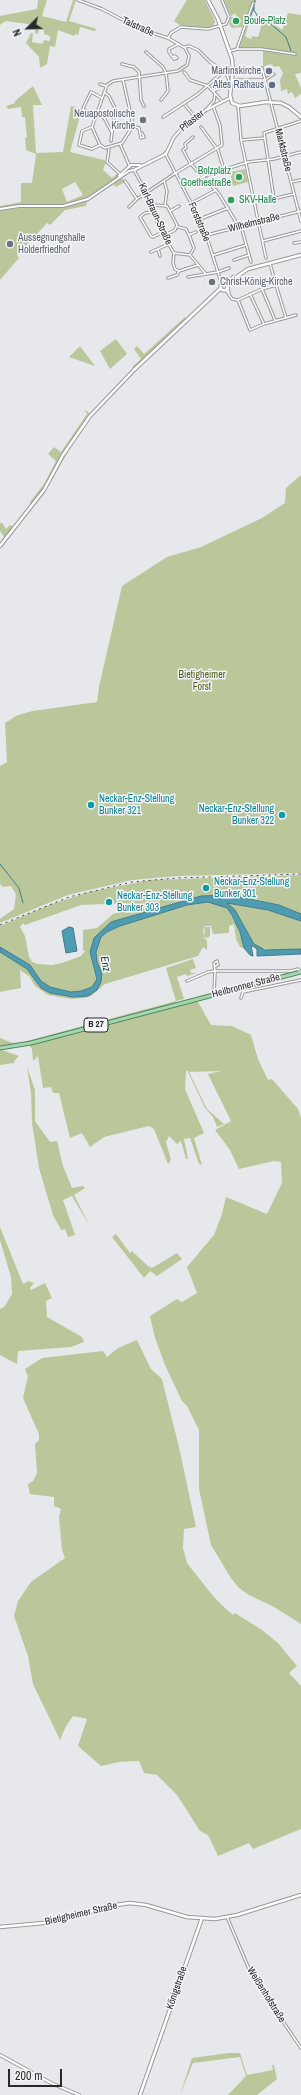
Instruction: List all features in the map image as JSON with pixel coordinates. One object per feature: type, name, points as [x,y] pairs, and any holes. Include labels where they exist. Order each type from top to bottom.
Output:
[{"type":"main road","points":[[208,0],[220,25],[230,51],[233,64],[230,99],[238,106],[271,102],[288,106],[301,117]]},
{"type":"main road","points":[[0,546],[44,490],[63,455],[90,416],[134,370],[215,292],[224,287],[233,277],[248,269],[269,262],[301,255]]},
{"type":"main road","name":"Heilbronner Straße","points":[[0,1048],[27,1044],[301,972]]},
{"type":"main road","name":"Bietigheimer Straße","points":[[0,1927],[54,1922],[116,1905],[130,1903],[146,1905],[180,1915],[202,1918],[227,1917],[301,1895]]},
{"type":"main road","name":"Königstraße","points":[[140,2095],[202,1918]]},
{"type":"street","name":"Talstraße","points":[[78,0],[140,29],[168,38],[171,33],[181,27],[208,29],[220,25]]},
{"type":"street","points":[[220,25],[227,23],[229,18],[222,0]]},
{"type":"street","points":[[237,49],[253,3]]},
{"type":"street","points":[[100,145],[92,127],[106,86],[111,82],[178,71],[187,65],[189,56],[185,48],[168,38]]},
{"type":"street","points":[[173,57],[169,49],[179,44]]},
{"type":"street","points":[[185,48],[189,46],[194,47],[210,62],[224,71],[227,75],[231,88]]},
{"type":"street","points":[[230,51],[237,49],[280,50],[296,54]]},
{"type":"street","points":[[146,52],[163,67],[166,73],[168,91],[161,100]]},
{"type":"street","points":[[122,64],[138,69],[140,77],[141,100],[144,106]]},
{"type":"street","name":"Marktstraße","points":[[262,68],[294,194],[300,211],[301,221]]},
{"type":"street","points":[[163,117],[184,104],[208,86],[224,71]]},
{"type":"street","points":[[184,72],[190,80],[208,86],[222,102]]},
{"type":"street","points":[[232,80],[265,80],[274,74]]},
{"type":"street","points":[[92,127],[82,131],[79,145],[92,149],[100,145],[109,148],[120,144],[128,136],[132,126],[123,80]]},
{"type":"street","points":[[100,84],[106,86]]},
{"type":"street","points":[[214,92],[227,85]]},
{"type":"street","points":[[95,117],[83,109],[84,106],[90,92],[102,98]]},
{"type":"street","points":[[104,92],[110,96],[115,108],[111,141]]},
{"type":"street","points":[[206,110],[214,101],[214,92]]},
{"type":"street","name":"Pflaster","points":[[164,154],[177,134],[195,116],[230,99]]},
{"type":"street","points":[[184,104],[195,116]]},
{"type":"street","points":[[129,207],[137,199],[176,173],[222,145],[220,125],[213,106]]},
{"type":"street","points":[[238,106],[241,140],[266,258]]},
{"type":"street","points":[[97,111],[102,114],[112,133]]},
{"type":"street","points":[[274,199],[264,133],[301,121]]},
{"type":"street","points":[[132,126],[139,128],[142,133]]},
{"type":"street","points":[[201,127],[216,149],[224,170]]},
{"type":"street","points":[[193,136],[185,144],[186,148],[183,150],[192,164],[205,176],[216,190],[240,226],[250,262]]},
{"type":"street","points":[[241,140],[265,138]]},
{"type":"street","points":[[120,144],[127,157],[134,165]]},
{"type":"street","points":[[109,148],[107,162],[121,175]]},
{"type":"street","points":[[193,183],[205,176],[247,163],[268,160],[301,152]]},
{"type":"street","points":[[0,209],[18,206],[70,205],[88,199],[111,184],[121,175],[164,154]]},
{"type":"street","name":"Forststraße","points":[[164,154],[176,173],[200,219],[224,287],[232,299],[238,300]]},
{"type":"street","name":"Karl-Braun-Straße","points":[[127,157],[132,169],[153,205],[152,212],[174,253],[190,255]]},
{"type":"street","points":[[134,165],[145,164]]},
{"type":"street","points":[[117,179],[132,169],[134,165]]},
{"type":"street","points":[[132,169],[134,165]]},
{"type":"street","points":[[291,182],[301,180]]},
{"type":"street","points":[[125,181],[137,199]]},
{"type":"street","points":[[164,181],[168,191],[165,205]]},
{"type":"street","points":[[192,203],[216,190]]},
{"type":"street","points":[[255,204],[294,194]]},
{"type":"street","points":[[153,205],[165,205]]},
{"type":"street","points":[[165,205],[170,211],[178,227]]},
{"type":"street","points":[[170,211],[178,206]]},
{"type":"street","points":[[200,219],[228,208]]},
{"type":"street","name":"Wilhelmstraße","points":[[206,235],[300,211]]},
{"type":"street","points":[[152,212],[145,213],[140,217],[151,236],[153,237],[163,232]]},
{"type":"street","points":[[164,236],[178,227],[186,229],[194,248],[190,255],[205,273]]},
{"type":"street","points":[[263,241],[301,231]]},
{"type":"street","points":[[189,235],[196,232]]},
{"type":"street","points":[[294,244],[301,242]]},
{"type":"street","points":[[151,252],[169,244]]},
{"type":"street","points":[[213,256],[246,245]]},
{"type":"street","points":[[158,249],[160,256]]},
{"type":"street","points":[[174,253],[173,263],[175,269],[179,271]]},
{"type":"street","points":[[234,260],[248,255]]},
{"type":"street","points":[[269,262],[277,283],[276,285],[286,318]]},
{"type":"street","points":[[168,278],[177,275],[179,271],[198,265]]},
{"type":"street","points":[[188,277],[218,272],[229,268]]},
{"type":"street","points":[[276,285],[262,289],[238,300],[250,330],[264,324],[296,315]]},
{"type":"street","points":[[262,289],[275,321]]},
{"type":"street","points":[[250,294],[264,324]]},
{"type":"street","points":[[214,994],[215,966]]},
{"type":"street","points":[[187,981],[208,972],[215,971],[291,971],[298,969],[301,972]]},
{"type":"street","points":[[241,998],[244,992],[301,980]]},
{"type":"street","points":[[266,981],[268,987]]},
{"type":"street","name":"Weißenhofstraße","points":[[227,1917],[252,1976],[301,2048]]},
{"type":"street","points":[[0,2055],[46,2080],[79,2095]]},
{"type":"green space","points":[[38,0],[47,0],[42,16],[66,22],[73,0],[76,0],[69,21],[97,29],[94,31],[80,27],[78,35],[75,34],[74,36],[58,30],[55,47],[50,46],[47,64],[40,68],[39,57],[26,43],[31,33],[33,33],[32,42],[42,44],[44,40],[50,41],[50,36],[44,34],[44,30],[39,29],[38,34],[35,33],[36,25],[6,21],[0,25],[0,16],[37,9]]},
{"type":"green space","points":[[187,0],[205,0],[215,21],[213,27],[204,28],[181,26],[174,21]]},
{"type":"green space","points":[[224,0],[256,0],[245,36],[251,39],[252,36],[258,37],[264,17],[282,30],[288,13],[301,15],[301,73],[295,74],[301,88],[301,94],[295,98],[292,92],[288,94],[287,89],[281,91],[280,80],[283,73],[279,66],[275,67],[270,64],[263,67],[263,50],[240,50],[239,47],[251,10],[247,19],[245,19],[243,25],[244,27],[232,28],[229,24],[231,17],[237,17],[235,13],[231,16]]},
{"type":"green space","points":[[33,86],[42,105],[33,105],[36,153],[63,152],[71,106],[82,109],[70,152],[104,160],[106,162],[103,170],[112,178],[118,173],[125,182],[116,187],[113,184],[88,200],[86,206],[65,210],[50,225],[47,223],[25,247],[21,246],[22,250],[17,255],[19,258],[0,280],[0,206],[21,202],[21,183],[32,183],[36,154],[26,150],[25,138],[27,137],[25,117],[22,117],[21,107],[8,109],[6,106],[15,103],[15,101]],"holes":[[[75,182],[83,195],[67,202],[62,189]]]},
{"type":"green space","name":"Bolzplatz Goethestraße","points":[[245,169],[248,182],[233,186],[230,172]]},
{"type":"green space","points":[[185,317],[187,321],[181,327],[141,364],[134,369],[132,367],[141,359],[134,349],[137,346],[144,354]]},
{"type":"green space","points":[[116,339],[127,354],[110,369],[100,351]]},
{"type":"green space","points":[[80,346],[95,366],[69,357]]},
{"type":"green space","points":[[84,409],[90,414],[51,481],[36,504],[0,548],[0,544],[4,537],[0,531],[0,523],[2,523],[6,529],[10,525],[13,527],[31,504],[30,502],[44,484],[56,461],[48,454],[54,447],[61,452],[87,414]]},
{"type":"green space","name":"Bietigheimer Forst","points":[[301,475],[301,873],[177,876],[132,880],[68,895],[0,923],[0,919],[14,909],[16,894],[11,886],[3,887],[0,884],[0,766],[7,762],[5,723],[18,715],[33,711],[97,702],[99,687],[122,586],[167,557],[201,547],[262,518],[285,503],[286,488]]},
{"type":"green space","points":[[301,875],[301,914],[279,905],[254,899],[230,895],[201,896],[111,922],[94,938],[90,952],[97,979],[92,987],[81,991],[71,992],[50,987],[41,981],[30,965],[0,947],[0,926],[49,905],[89,892],[150,880]],"holes":[[[126,903],[129,910],[113,914],[97,928],[83,930],[83,950],[85,951],[81,956],[52,965],[32,962],[29,957],[25,936],[20,927],[23,923],[25,925],[81,905]]]},
{"type":"green space","points":[[213,902],[227,908],[240,932],[244,948],[240,947],[236,939],[234,924],[229,926],[229,933],[213,934],[211,926],[205,926],[203,931],[204,937],[207,941],[207,950],[203,947],[198,956],[105,984],[91,996],[85,998],[72,999],[48,995],[35,986],[30,977],[20,970],[21,988],[0,992],[0,952],[27,969],[41,988],[50,993],[73,997],[88,996],[102,973],[97,962],[96,952],[101,937],[107,932],[120,926],[187,905]]},
{"type":"green space","points":[[227,903],[268,910],[301,921],[301,949],[274,950],[259,948],[254,944],[235,910]]},
{"type":"green space","points":[[205,927],[210,927],[210,935],[208,938],[204,937]]},
{"type":"green space","points":[[193,959],[196,968],[190,970],[191,973],[197,973],[177,977],[184,999],[176,1001],[166,968]]},
{"type":"green space","points":[[197,1000],[211,1025],[232,1026],[251,1035],[258,1059],[268,1080],[272,1079],[298,1109],[301,1118],[301,1624],[239,1588],[231,1578],[211,1545],[199,1489],[199,1430],[187,1406],[182,1401],[165,1365],[155,1338],[150,1316],[177,1299],[182,1302],[197,1293],[187,1267],[214,1235],[222,1214],[226,1197],[267,1214],[282,1183],[281,1162],[274,1161],[239,1169],[230,1150],[215,1130],[231,1121],[208,1074],[221,1071],[189,1072],[207,1109],[224,1124],[217,1127],[213,1117],[205,1108],[188,1072],[189,1071],[186,1071],[185,1089],[204,1133],[194,1138],[202,1165],[199,1164],[190,1138],[184,1139],[188,1159],[186,1159],[181,1141],[177,1144],[169,1136],[166,1142],[171,1160],[168,1164],[154,1129],[149,1126],[104,1137],[90,1147],[82,1133],[70,1138],[59,1093],[53,1093],[51,1087],[43,1088],[38,1056],[33,1061],[32,1049],[29,1045]]},
{"type":"green space","points":[[176,1001],[176,1003],[24,1044],[0,1046],[0,1038],[13,1043],[23,1042]]},
{"type":"green space","points":[[0,1050],[19,1056],[14,1063],[0,1065]]},
{"type":"green space","points":[[27,1067],[35,1090],[35,1121],[50,1142],[57,1141],[63,1166],[72,1188],[83,1186],[85,1188],[74,1195],[91,1228],[72,1196],[63,1200],[75,1235],[68,1237],[65,1229],[61,1230],[53,1215],[39,1168],[32,1123],[31,1093]]},
{"type":"green space","points":[[0,1227],[23,1284],[28,1281],[34,1283],[30,1288],[31,1290],[45,1283],[52,1298],[46,1301],[47,1317],[82,1337],[84,1342],[71,1347],[18,1351],[17,1364],[0,1355],[0,1309],[5,1306],[12,1294],[11,1277],[0,1240]]},
{"type":"green space","points":[[116,1234],[130,1253],[132,1251],[152,1268],[177,1253],[182,1259],[157,1276],[150,1271],[144,1278],[112,1237]]},
{"type":"green space","points":[[137,1340],[151,1369],[162,1379],[179,1447],[196,1527],[184,1529],[183,1548],[187,1563],[213,1596],[233,1615],[235,1613],[262,1630],[278,1643],[297,1666],[289,1673],[301,1686],[301,1829],[253,1849],[249,1843],[218,1856],[208,1835],[200,1831],[177,1795],[157,1775],[144,1773],[139,1761],[119,1762],[101,1766],[78,1746],[87,1719],[73,1716],[65,1728],[60,1740],[33,1684],[28,1656],[14,1616],[18,1601],[31,1582],[65,1558],[62,1550],[59,1517],[61,1509],[54,1506],[54,1497],[30,1494],[28,1484],[33,1481],[37,1473],[35,1444],[39,1440],[39,1434],[23,1398],[28,1376],[25,1369],[42,1358],[103,1351],[107,1357],[118,1348]]},
{"type":"green space","points":[[240,2053],[247,2075],[273,2070],[272,2065],[274,2065],[277,2079],[257,2095],[228,2095],[246,2076],[240,2057],[193,2063],[180,2095],[192,2058]]},
{"type":"water","points":[[230,895],[279,905],[301,914],[301,921],[268,910],[227,903],[235,910],[254,944],[265,950],[301,949],[301,954],[257,956],[257,949],[251,945],[253,956],[250,955],[244,948],[240,932],[227,908],[208,902],[187,905],[120,926],[107,932],[101,937],[96,952],[97,962],[102,973],[101,982],[97,990],[88,996],[73,997],[50,993],[41,988],[27,969],[0,952],[0,947],[30,965],[41,981],[50,987],[71,992],[81,991],[92,987],[97,979],[90,952],[94,938],[111,922],[201,896]]},
{"type":"water","points":[[69,927],[73,928],[77,951],[66,953],[62,931]]},
{"type":"waterway","points":[[254,4],[254,10],[258,17],[264,18],[286,37],[291,51]]},
{"type":"waterway","points":[[248,22],[254,8]]},
{"type":"waterway","points":[[0,864],[19,888],[23,903]]},
{"type":"railway","points":[[0,925],[69,897],[132,882],[177,878],[301,874]]},
{"type":"place","name":"Boule-Platz","points":[[236,21]]},
{"type":"place","name":"Martinskirche","points":[[269,71]]},
{"type":"place","name":"Altes Rathaus","points":[[272,85]]},
{"type":"place","name":"Neuapostolische Kirche","points":[[143,120]]},
{"type":"place","name":"Bolzplatz Goethestraße","points":[[239,177]]},
{"type":"place","name":"SKV-Halle","points":[[231,200]]},
{"type":"place","name":"Aussegnungshalle Holderfriedhof","points":[[10,244]]},
{"type":"place","name":"Christ-König-Kirche","points":[[212,282]]},
{"type":"place","name":"Neckar-Enz-Stellung Bunker 321","points":[[91,805]]},
{"type":"place","name":"Neckar-Enz-Stellung Bunker 322","points":[[282,815]]},
{"type":"place","name":"Neckar-Enz-Stellung Bunker 301","points":[[206,888]]},
{"type":"place","name":"Neckar-Enz-Stellung Bunker 303","points":[[109,902]]},
{"type":"water label","name":"Enz","points":[[105,964]]}]
